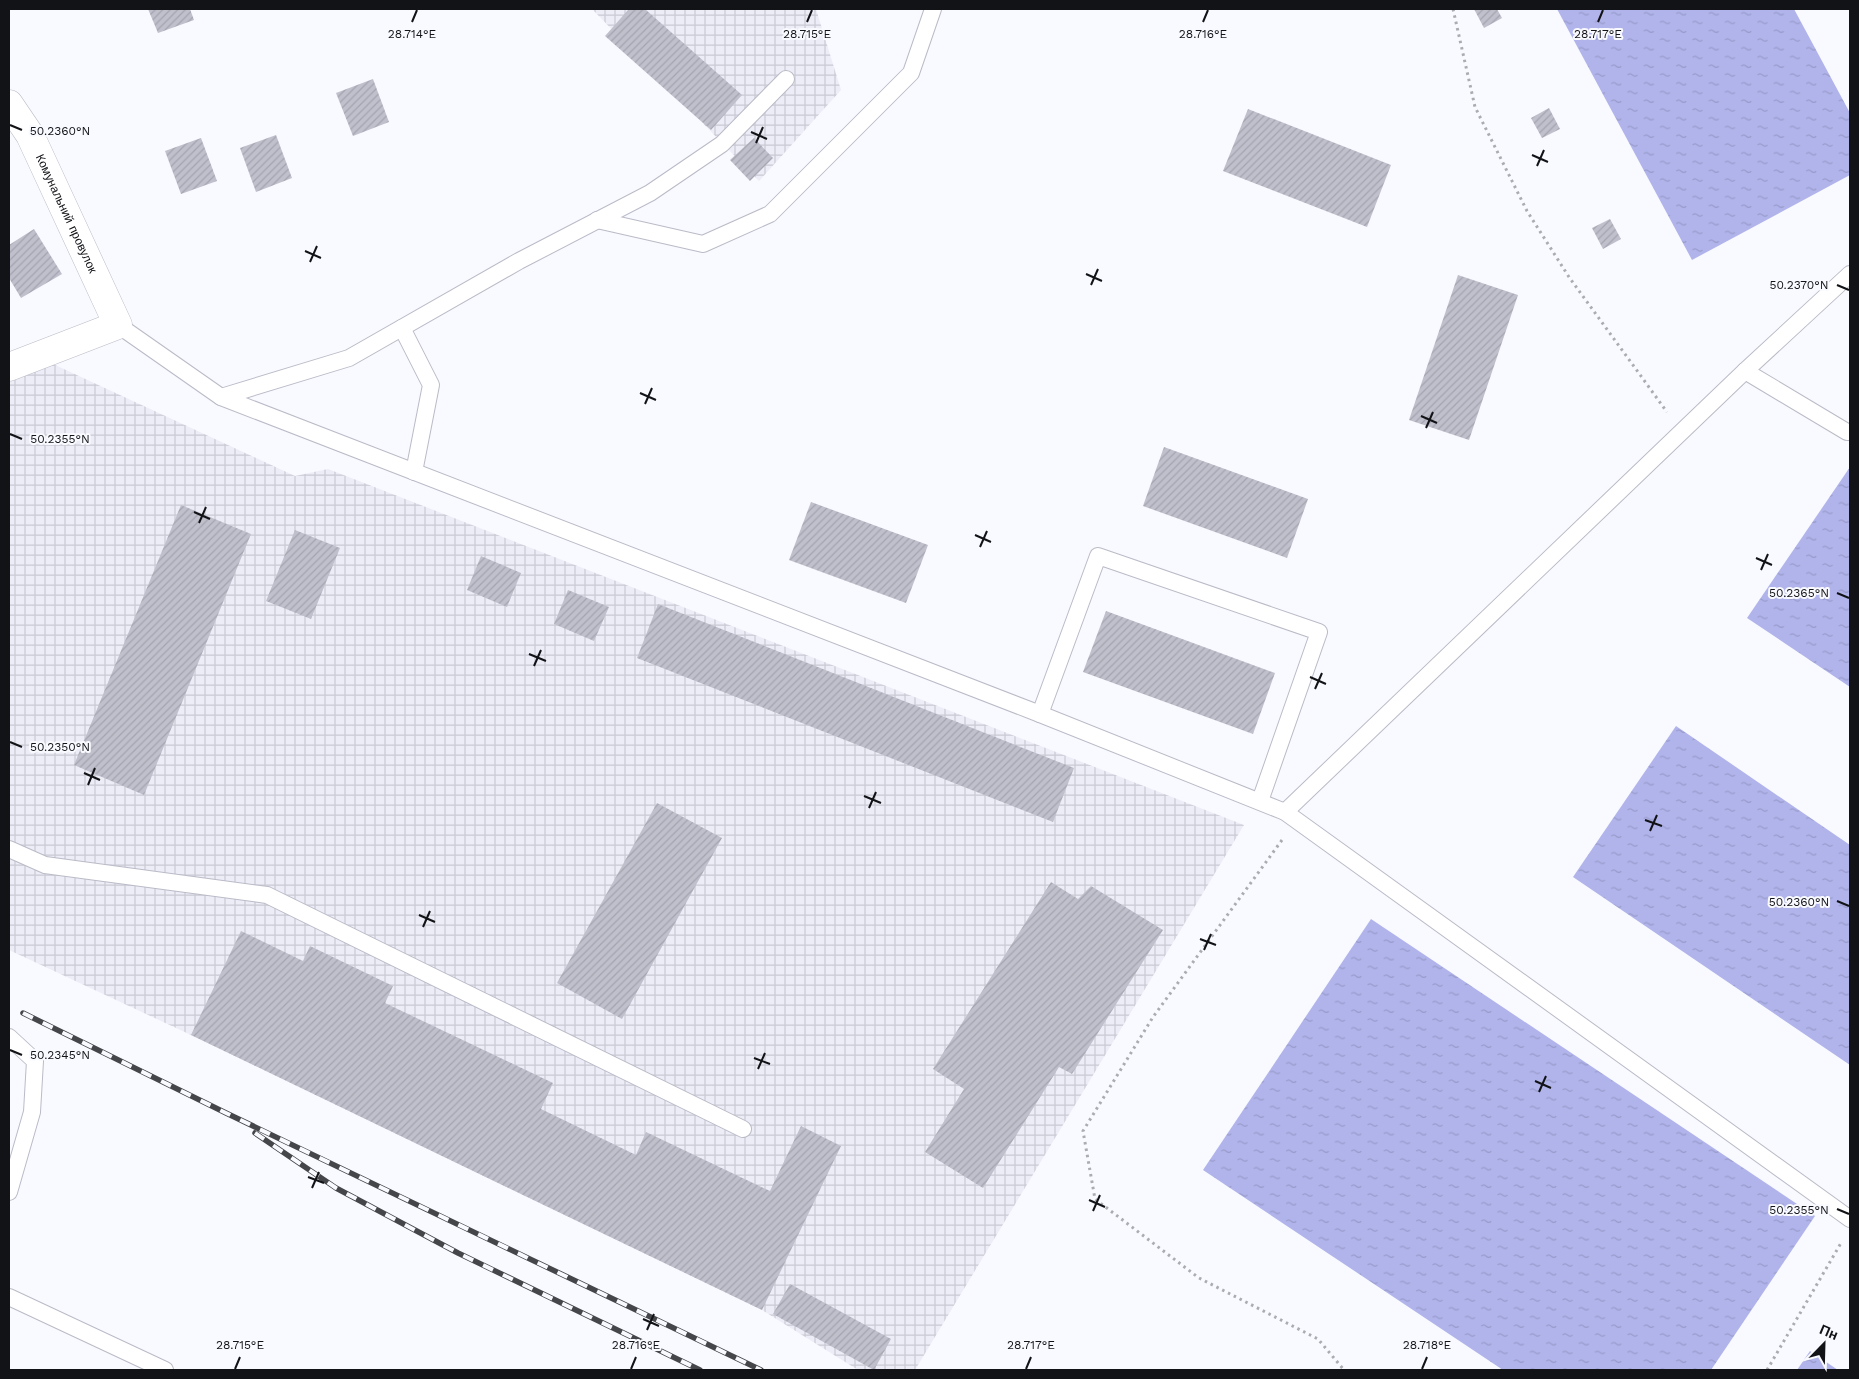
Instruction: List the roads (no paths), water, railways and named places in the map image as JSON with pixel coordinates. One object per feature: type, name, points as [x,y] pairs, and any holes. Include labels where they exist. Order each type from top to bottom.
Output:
[{"type":"street","name":"Комунальний провулок","points":[[9,104],[30,135],[118,325]]},
{"type":"street","points":[[9,367],[118,325]]},
{"type":"lane","points":[[598,220],[703,244],[770,214],[911,73],[933,9]]},
{"type":"lane","points":[[221,397],[349,358],[519,261],[650,192],[722,144],[786,79]]},
{"type":"lane","points":[[1291,816],[1681,432],[1850,274]]},
{"type":"lane","points":[[118,325],[221,397],[1040,714],[1260,801],[1291,816],[1850,1219]]},
{"type":"lane","points":[[402,328],[431,385],[414,472]]},
{"type":"lane","points":[[1745,371],[1847,432],[1850,432]]},
{"type":"lane","points":[[1040,714],[1098,556],[1318,632],[1260,801]]},
{"type":"lane","points":[[9,849],[45,864],[267,895],[743,1129]]},
{"type":"lane","points":[[9,1036],[35,1061],[32,1112],[9,1192]]},
{"type":"lane","points":[[9,1297],[165,1370]]},
{"type":"water","points":[[1557,9],[1794,9],[1850,113],[1850,175],[1692,260]]},
{"type":"water","points":[[1850,467],[1850,687],[1747,618]]},
{"type":"water","points":[[1676,726],[1850,845],[1850,1065],[1573,877]]},
{"type":"water","points":[[1371,919],[1815,1216],[1711,1370],[1503,1370],[1203,1170]]},
{"type":"water","points":[[1810,1351],[1838,1370],[1797,1370]]},
{"type":"railway","points":[[23,1013],[226,1113],[761,1370]]},
{"type":"railway","points":[[255,1133],[336,1188],[458,1253],[700,1370]]}]
